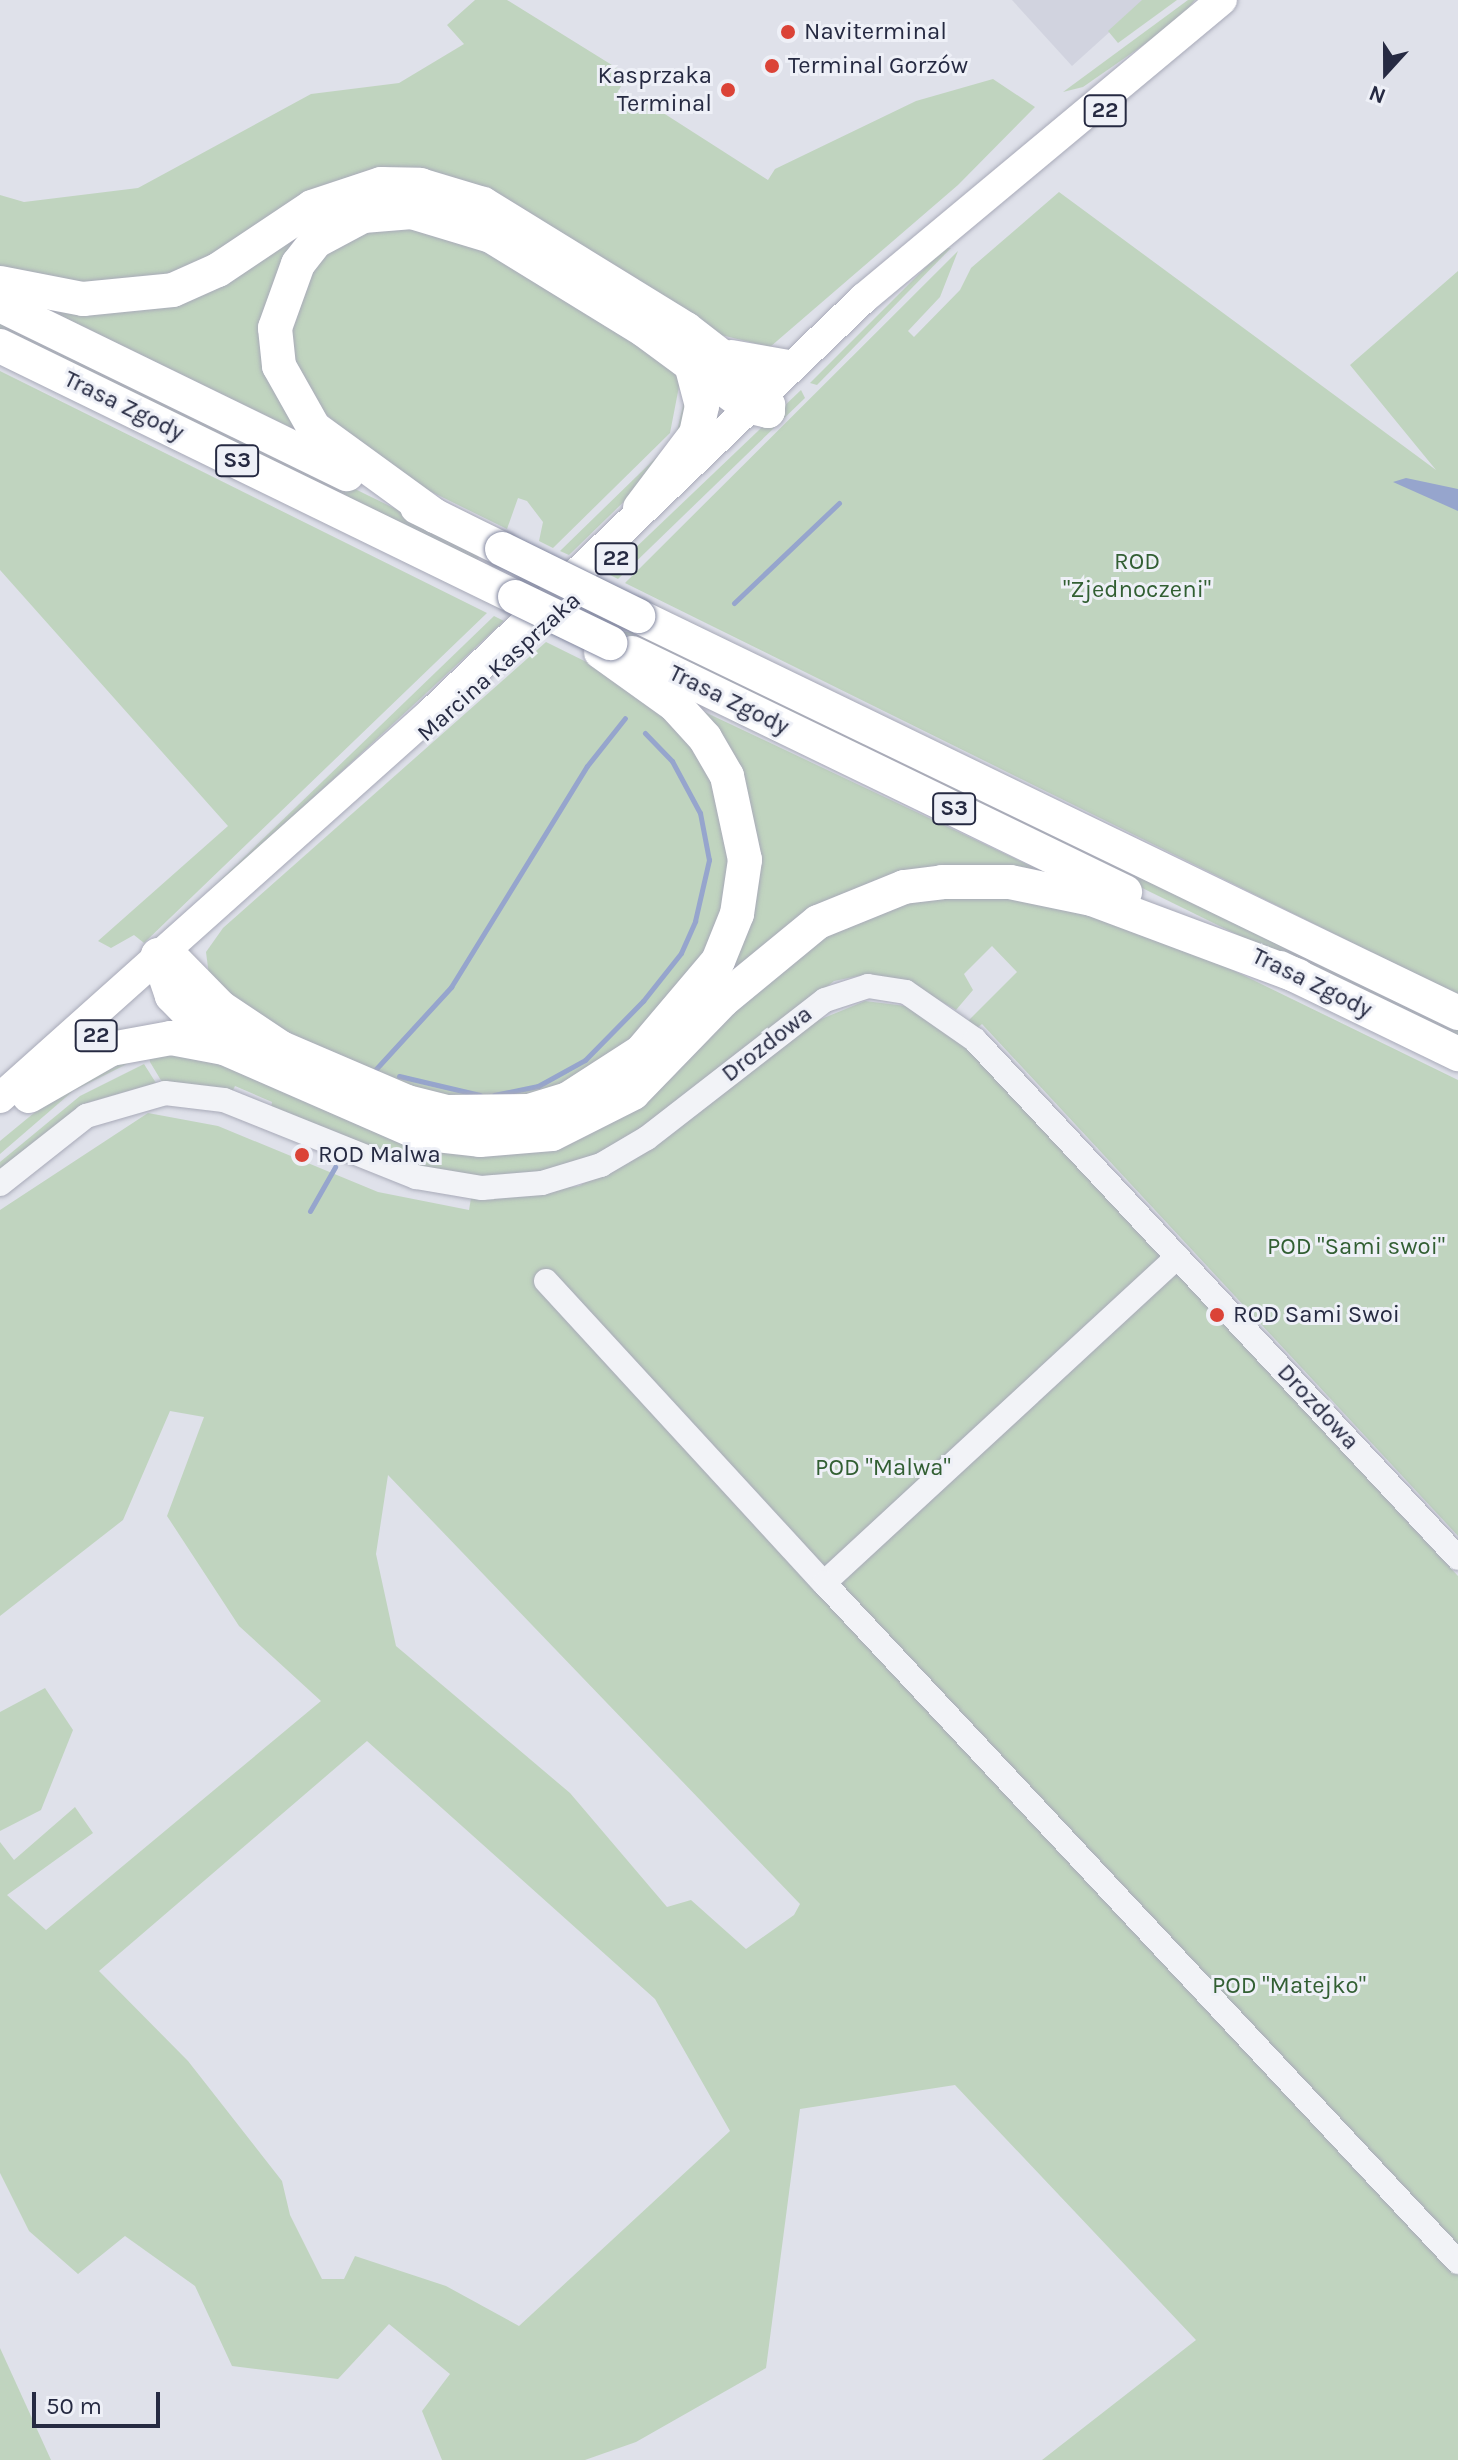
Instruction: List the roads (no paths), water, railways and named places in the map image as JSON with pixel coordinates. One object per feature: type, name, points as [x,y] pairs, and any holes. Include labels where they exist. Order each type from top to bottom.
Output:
[{"type":"highway","points":[[0,283],[83,299],[173,290],[218,270],[312,207],[381,184],[420,185],[483,204],[701,356],[759,403]]},
{"type":"highway","points":[[435,516],[335,447],[284,383],[275,328],[285,288],[316,241],[340,226],[412,212],[456,221],[701,356],[788,367]]},
{"type":"highway","name":"Trasa Zgody","points":[[0,305],[1458,1013]]},
{"type":"highway","name":"Trasa Zgody","points":[[0,346],[475,577],[605,648],[1458,1054]]},
{"type":"highway","points":[[640,508],[696,434],[702,406],[701,356]]},
{"type":"highway","points":[[166,964],[245,1027],[407,1102],[476,1114],[529,1111],[568,1099],[622,1067],[675,1017],[718,961],[737,914],[745,860],[727,776],[705,738],[675,705],[605,648]]},
{"type":"highway","points":[[15,1097],[125,1044],[171,1038],[224,1048],[419,1133],[480,1140],[552,1134],[633,1093],[723,1000],[818,922],[904,887],[954,881],[1010,882],[1092,899],[1298,976]]},
{"type":"highway","points":[[166,964],[185,1013],[224,1048]]},
{"type":"main road","name":"22","points":[[1174,38],[1222,0]]},
{"type":"main road","name":"Marcina Kasprzaka","points":[[166,964],[432,712],[640,508],[759,403],[1118,99],[1174,38]]},
{"type":"main road","name":"Marcina Kasprzaka","points":[[0,1122],[15,1097],[509,663],[759,403],[788,367],[864,298],[1174,38]]},
{"type":"street","name":"Drozdowa","points":[[0,1184],[86,1116],[165,1093],[224,1100],[416,1177],[482,1188],[542,1183],[625,1153],[813,1006],[868,986],[906,992],[956,1023],[1458,1558]]},
{"type":"street","points":[[824,1583],[1177,1257]]},
{"type":"street","points":[[546,1281],[1458,2262]]},
{"type":"water","points":[[1406,478],[1458,489],[1458,511],[1393,482]]},
{"type":"waterway","points":[[734,603],[839,503]]},
{"type":"waterway","points":[[375,1070],[451,987],[587,766],[625,718]]},
{"type":"waterway","points":[[494,1095],[538,1086],[585,1060],[643,1001],[681,953],[695,921],[709,860],[700,813],[672,761],[645,733]]},
{"type":"waterway","points":[[399,1076],[480,1095]]},
{"type":"waterway","points":[[310,1211],[335,1167]]},
{"type":"place","name":"Naviterminal","points":[[788,32]]},
{"type":"place","name":"Terminal Gorzów","points":[[772,66]]},
{"type":"place","name":"Kasprzaka Terminal","points":[[728,90]]},
{"type":"place","name":"ROD Malwa","points":[[302,1155]]},
{"type":"place","name":"ROD Sami Swoi","points":[[1217,1315]]},
{"type":"park label","name":"ROD \"Zjednoczeni\"","points":[[1137,576]]},
{"type":"park label","name":"POD \"Sami swoi\"","points":[[1356,1247]]},
{"type":"park label","name":"POD \"Malwa\"","points":[[883,1468]]},
{"type":"park label","name":"POD \"Matejko\"","points":[[1289,1986]]}]
